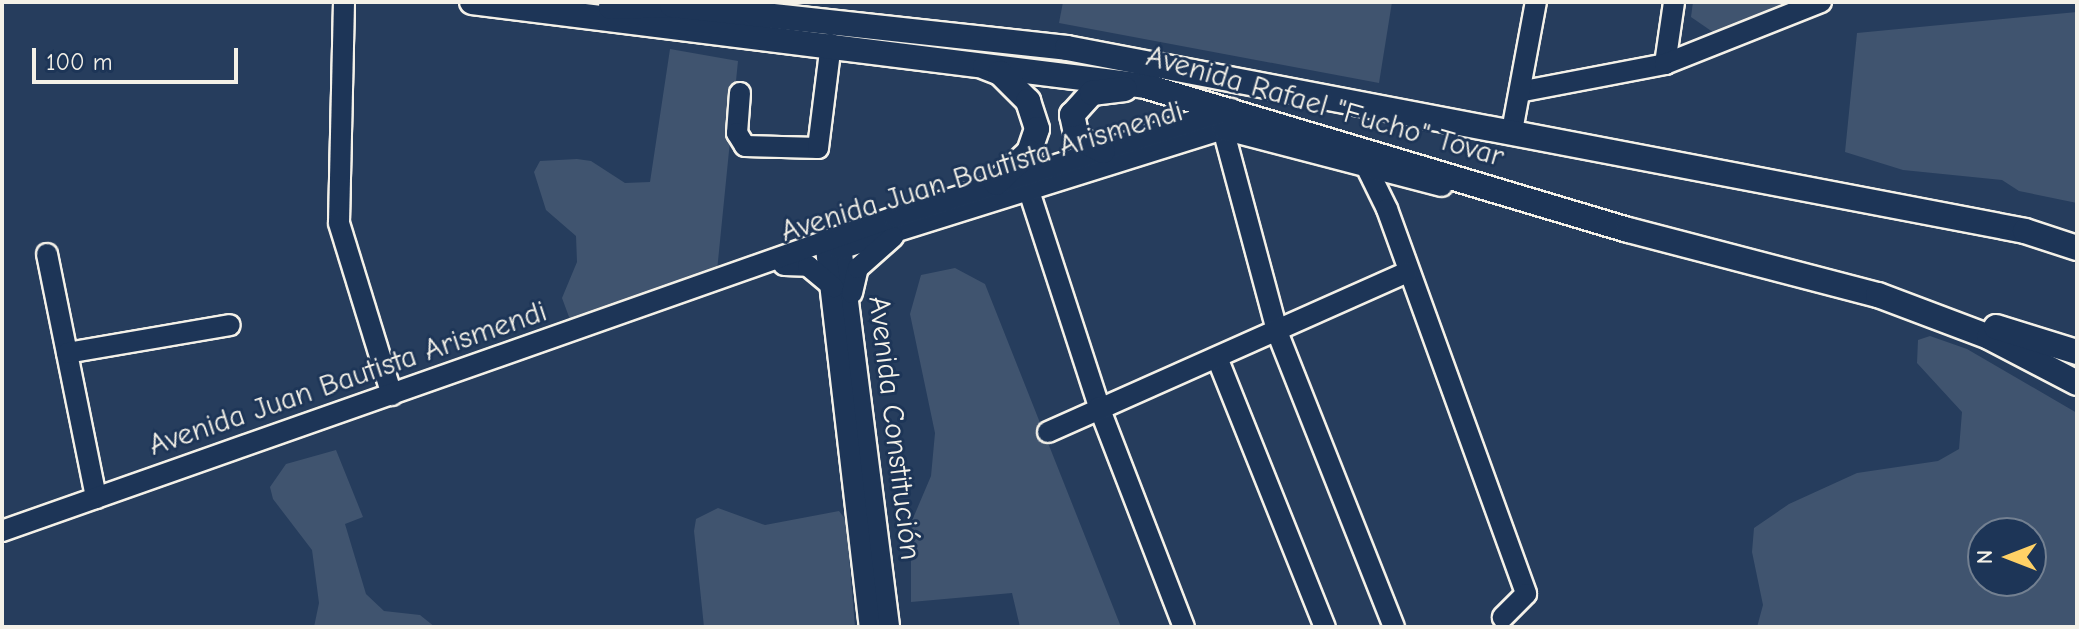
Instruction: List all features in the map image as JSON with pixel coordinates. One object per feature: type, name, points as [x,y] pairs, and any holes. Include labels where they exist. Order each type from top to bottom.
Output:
[{"type":"main road","points":[[472,2],[521,6]]},
{"type":"main road","name":"Avenida Rafael \"Fucho\" Tovar","points":[[521,6],[672,5],[795,10],[1067,48],[2025,231],[2077,248]]},
{"type":"main road","name":"Avenida Rafael \"Fucho\" Tovar","points":[[521,6],[968,60],[1145,86],[1228,119],[1878,295],[1989,337],[2077,383]]},
{"type":"main road","points":[[968,60],[1000,73],[1028,101],[1037,129],[1029,152],[996,183]]},
{"type":"main road","points":[[1103,151],[1077,138],[1076,106],[1092,93],[1145,86]]},
{"type":"main road","points":[[1228,119],[1300,92]]},
{"type":"main road","points":[[2025,231],[2077,255]]},
{"type":"main road","points":[[1878,295],[2077,352]]},
{"type":"street","points":[[344,2],[339,223],[392,395]]},
{"type":"street","points":[[1512,131],[1524,91],[1536,2]]},
{"type":"street","points":[[1665,64],[1674,2]]},
{"type":"street","points":[[1524,91],[1665,64],[1821,2]]},
{"type":"street","points":[[740,93],[737,133],[745,146],[818,148],[831,44]]},
{"type":"street","points":[[1228,119],[1278,334],[1394,627]]},
{"type":"street","name":"Avenida Juan Bautista Arismendi","points":[[713,285],[784,265],[833,244],[901,231],[1029,191],[1228,119]]},
{"type":"street","name":"Avenida Juan Bautista Arismendi","points":[[2,531],[833,244],[996,183],[1228,119],[1416,179],[1548,206]]},
{"type":"street","points":[[1365,164],[1387,209],[1407,272],[1526,594],[1503,617]]},
{"type":"street","points":[[1387,209],[1416,179]]},
{"type":"street","points":[[1029,191],[1099,407],[1184,627]]},
{"type":"street","points":[[849,309],[858,268],[901,231]]},
{"type":"street","points":[[2025,231],[2077,235]]},
{"type":"street","name":"Avenida Constitución","points":[[833,244],[833,287],[870,627]]},
{"type":"street","name":"Avenida Constitución","points":[[833,244],[849,309],[889,627]]},
{"type":"street","points":[[47,254],[96,498]]},
{"type":"street","points":[[784,265],[808,266],[833,287]]},
{"type":"street","points":[[1048,432],[1099,407],[1278,334],[1407,272]]},
{"type":"street","points":[[67,353],[230,325]]},
{"type":"street","points":[[1218,360],[1325,627]]},
{"type":"shaded area","points":[[1063,2],[1392,2],[1379,83],[1059,23]]},
{"type":"shaded area","points":[[1693,2],[1811,2],[1720,37],[1691,17]]},
{"type":"shaded area","points":[[2077,12],[2077,203],[2019,191],[2002,180],[1903,170],[1845,152],[1857,33]]},
{"type":"shaded area","points":[[670,49],[738,61],[717,271],[572,325],[562,298],[577,262],[576,236],[546,210],[534,172],[540,161],[577,159],[591,161],[625,183],[650,182]]},
{"type":"shaded area","points":[[955,268],[985,284],[1121,627],[1020,627],[1012,593],[911,602],[911,523],[931,476],[935,433],[910,314],[921,275]]},
{"type":"shaded area","points":[[1930,336],[1967,349],[2077,413],[2077,627],[1757,627],[1763,605],[1752,552],[1754,528],[1789,504],[1857,473],[1938,461],[1959,449],[1962,412],[1917,363],[1918,340]]},
{"type":"shaded area","points":[[336,450],[363,517],[345,524],[366,594],[384,611],[420,615],[435,627],[314,627],[319,603],[312,550],[273,499],[270,487],[286,464]]},
{"type":"shaded area","points":[[718,508],[765,525],[839,511],[846,520],[855,627],[704,627],[694,531],[696,519]]}]
